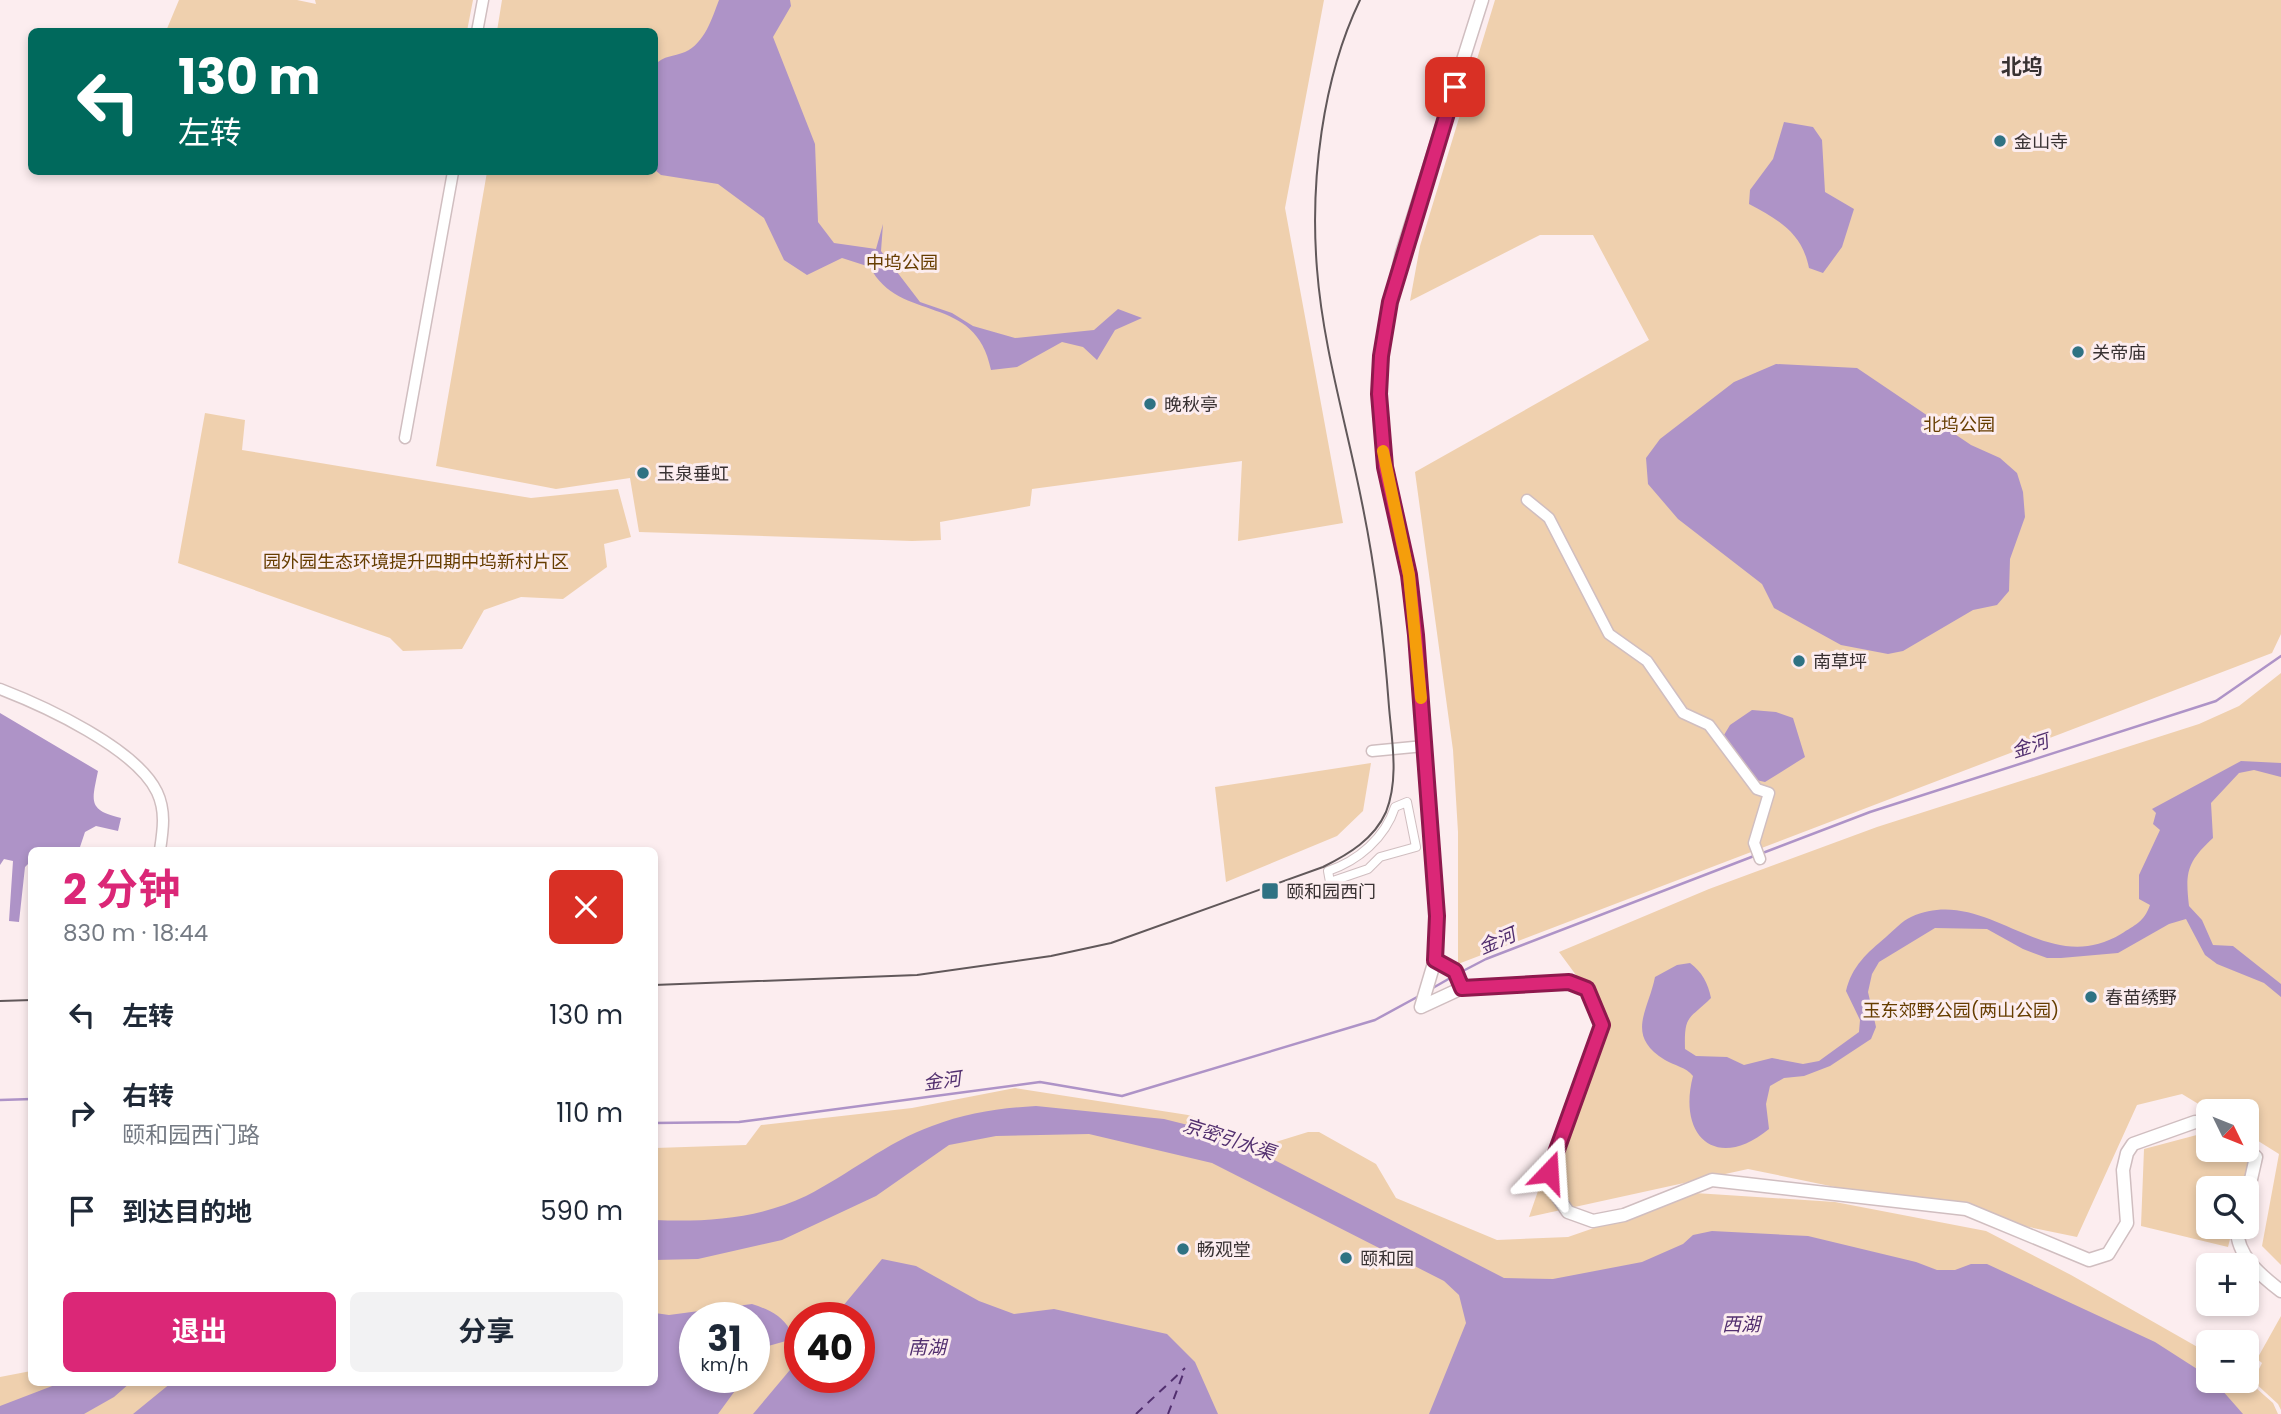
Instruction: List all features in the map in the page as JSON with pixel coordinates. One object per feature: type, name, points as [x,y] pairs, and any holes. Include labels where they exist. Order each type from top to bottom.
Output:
[{"type":"street","points":[[478,28],[482,0]]},
{"type":"street","points":[[1459,979],[1421,1007],[1435,960],[1437,916],[1409,575],[1381,433],[1381,356],[1402,253],[1482,0]]},
{"type":"street","points":[[405,438],[452,175]]},
{"type":"street","points":[[1527,500],[1549,518],[1609,634],[1647,661],[1683,713],[1709,725],[1757,789],[1769,793],[1754,844],[1759,856]]},
{"type":"street","points":[[0,689],[40,704],[82,727],[140,768],[157,792],[164,820],[160,847]]},
{"type":"street","points":[[1372,751],[1424,746]]},
{"type":"street","points":[[1407,803],[1416,847],[1380,857],[1368,869],[1330,882],[1328,871],[1345,864],[1369,847],[1389,823],[1395,807],[1407,803]]},
{"type":"street","points":[[1435,960],[1459,979],[1569,982],[1587,989],[1602,1025],[1549,1172],[1557,1196],[1568,1212],[1593,1221],[1624,1215],[1712,1180],[1966,1209],[2089,1260],[2108,1254],[2127,1223],[2123,1170],[2127,1153],[2133,1144],[2196,1122]]},
{"type":"street","points":[[2239,1239],[2242,1253],[2261,1275],[2281,1291]]},
{"type":"green space","points":[[179,0],[297,0],[316,4],[315,0],[473,0],[468,28],[167,28]]},
{"type":"green space","name":"中坞公园","points":[[502,0],[1324,0],[1285,208],[1343,523],[1238,541],[1242,461],[1032,489],[1030,506],[940,522],[941,540],[912,541],[639,532],[630,478],[556,489],[436,466],[486,175],[658,175],[658,28],[497,28]]},
{"type":"green space","name":"北坞公园","points":[[1495,0],[2281,0],[2281,634],[2272,653],[1458,964],[1458,832],[1453,750],[1415,472],[1649,340],[1593,235],[1540,235],[1410,301],[1420,246]]},
{"type":"green space","name":"园外园生态环境提升四期中坞新村片区","points":[[205,413],[245,420],[242,450],[531,498],[618,489],[631,537],[604,544],[607,567],[563,599],[521,597],[484,610],[462,649],[403,651],[390,638],[178,563]]},
{"type":"green space","name":"玉东郊野公园(两山公园)","points":[[2281,673],[2281,1265],[2262,1246],[2279,1154],[2259,1142],[2259,1099],[2196,1099],[2196,1102],[2182,1094],[2137,1105],[2077,1237],[1748,1169],[1529,1217],[1601,1009],[1559,952],[1709,889],[1877,827],[2199,724],[2239,706]]},
{"type":"green space","points":[[1371,763],[1363,811],[1337,836],[1226,882],[1215,787]]},
{"type":"green space","name":"颐和园","points":[[1015,1088],[1188,1115],[1266,1145],[1308,1132],[1319,1132],[1376,1164],[1396,1198],[1497,1240],[1568,1237],[1695,1193],[1835,1202],[1986,1231],[2071,1275],[2196,1346],[2196,1393],[2259,1393],[2259,1391],[2273,1403],[2278,1414],[0,1414],[0,1377],[28,1372],[28,1386],[658,1386],[658,1148],[746,1145],[761,1125],[912,1108]]},
{"type":"green space","points":[[2196,1135],[2196,1162],[2249,1162],[2245,1176],[2196,1176],[2196,1239],[2230,1239],[2228,1247],[2141,1226],[2144,1149]]},
{"type":"green space","points":[[2281,1316],[2281,1410],[2259,1387],[2259,1369],[2262,1363],[2259,1355]]},
{"type":"water","points":[[719,0],[790,0],[791,6],[773,37],[815,144],[818,222],[834,243],[876,249],[883,224],[881,251],[920,302],[952,313],[973,326],[1015,338],[1094,330],[1118,309],[1142,318],[1115,330],[1097,360],[1083,347],[1062,342],[1017,367],[991,370],[983,346],[970,329],[954,318],[899,296],[883,285],[870,267],[842,258],[807,275],[784,260],[764,218],[718,184],[658,172],[658,62],[692,48],[707,29]]},
{"type":"water","points":[[1784,122],[1813,127],[1822,140],[1825,192],[1854,209],[1842,247],[1823,273],[1809,268],[1801,245],[1788,229],[1749,204],[1750,190],[1773,159]]},
{"type":"water","points":[[1776,364],[1857,368],[1971,445],[2000,458],[2017,473],[2023,492],[2025,517],[2010,559],[2009,591],[1997,605],[1973,610],[1903,651],[1888,654],[1841,645],[1774,608],[1762,584],[1678,519],[1648,484],[1646,458],[1660,439],[1734,382]]},
{"type":"water","points":[[1752,710],[1776,712],[1793,718],[1805,757],[1765,782],[1756,780],[1724,735],[1730,725]]},
{"type":"water","points":[[0,713],[98,771],[94,803],[102,811],[121,818],[118,831],[96,826],[85,832],[80,847],[28,847],[19,922],[9,921],[13,861],[4,859],[0,865]]},
{"type":"water","points":[[2241,761],[2281,763],[2281,777],[2254,770],[2239,773],[2211,803],[2213,838],[2198,854],[2190,868],[2187,884],[2189,906],[2202,920],[2213,945],[2233,946],[2281,984],[2281,997],[2264,983],[2217,964],[2205,955],[2186,919],[2169,924],[2118,953],[2061,958],[2047,958],[2023,949],[1987,929],[1935,928],[1879,962],[1872,974],[1868,992],[1876,1027],[1871,1039],[1830,1066],[1804,1076],[1784,1078],[1770,1086],[1766,1104],[1769,1129],[1750,1142],[1733,1147],[1718,1147],[1706,1142],[1696,1131],[1691,1116],[1690,1098],[1693,1076],[1653,1051],[1642,1032],[1642,1022],[1655,977],[1677,965],[1690,963],[1706,983],[1711,998],[1689,1019],[1686,1029],[1685,1049],[1696,1056],[1727,1057],[1744,1065],[1772,1058],[1803,1064],[1819,1061],[1859,1032],[1860,1020],[1846,991],[1856,967],[1901,923],[1911,917],[1939,910],[1965,912],[2041,940],[2066,946],[2093,945],[2121,934],[2135,925],[2150,905],[2139,899],[2139,875],[2160,830],[2153,824],[2156,813],[2152,809]]},
{"type":"water","name":"西湖","points":[[1036,1106],[1164,1119],[1224,1134],[1504,1278],[1553,1279],[1642,1262],[1683,1244],[1693,1235],[1712,1231],[1808,1236],[1916,1262],[1937,1270],[1955,1270],[1971,1264],[1987,1264],[2155,1342],[2196,1368],[2196,1393],[2225,1393],[2243,1414],[1429,1414],[1466,1323],[1459,1295],[1444,1281],[1212,1163],[1089,1134],[996,1136],[949,1145],[876,1196],[782,1240],[698,1259],[658,1260],[658,1220],[732,1217],[788,1204],[822,1188],[915,1133],[983,1112]]},
{"type":"water","name":"南湖","points":[[882,1259],[916,1266],[979,1301],[1014,1314],[1054,1309],[1167,1334],[1195,1362],[1218,1414],[753,1414],[784,1377],[784,1393],[875,1393],[875,1302],[846,1302]]},
{"type":"water","points":[[770,1311],[784,1321],[784,1342],[770,1346]]},
{"type":"water","points":[[658,1313],[679,1314],[679,1393],[733,1393],[718,1414],[133,1414],[167,1386],[658,1386]]},
{"type":"water","points":[[52,1386],[127,1386],[114,1397],[84,1414],[0,1414],[0,1406]]},
{"type":"waterway","name":"金河","points":[[1760,854],[1870,812],[2216,701],[2281,656]]},
{"type":"waterway","name":"金河","points":[[1461,972],[1486,959],[1754,856]]},
{"type":"waterway","name":"金河","points":[[1431,989],[1452,977]]},
{"type":"waterway","name":"金河","points":[[658,1123],[739,1122],[1040,1082],[1122,1096],[1375,1020],[1419,996]]},
{"type":"waterway","name":"金河","points":[[0,1100],[28,1099]]},
{"type":"ferry route","points":[[1136,1414],[1185,1368]]},
{"type":"ferry route","points":[[1168,1414],[1185,1369]]},
{"type":"tram line","points":[[658,985],[917,975],[1051,956],[1111,943],[1323,867],[1360,845],[1381,822],[1390,799],[1393,774],[1382,630],[1367,528],[1324,328],[1315,236],[1318,166],[1328,97],[1336,63],[1360,0]]},
{"type":"tram line","points":[[0,1001],[28,1000]]},
{"type":"slow traffic","points":[[1383,451],[1409,575],[1421,698]]},
{"type":"place","name":"金山寺","points":[[2000,141]]},
{"type":"place","name":"关帝庙","points":[[2078,352]]},
{"type":"place","name":"晚秋亭","points":[[1150,404]]},
{"type":"place","name":"玉泉垂虹","points":[[643,473]]},
{"type":"place","name":"南草坪","points":[[1799,661]]},
{"type":"place","name":"颐和园西门","points":[[1270,891]]},
{"type":"place","name":"春苗绣野","points":[[2091,997]]},
{"type":"place","name":"畅观堂","points":[[1183,1249]]},
{"type":"place","name":"颐和园","points":[[1346,1258]]},
{"type":"district","name":"北坞","points":[[2022,66]]},
{"type":"route","points":[[1455,87],[1402,253],[1390,302],[1381,356],[1381,433],[1385,467],[1409,575],[1416,635],[1437,916],[1435,960],[1455,971],[1461,979],[1462,988],[1569,982],[1587,989],[1602,1025],[1549,1172]]},
{"type":"water label","name":"京密引水渠","points":[[1229,1139]]}]
